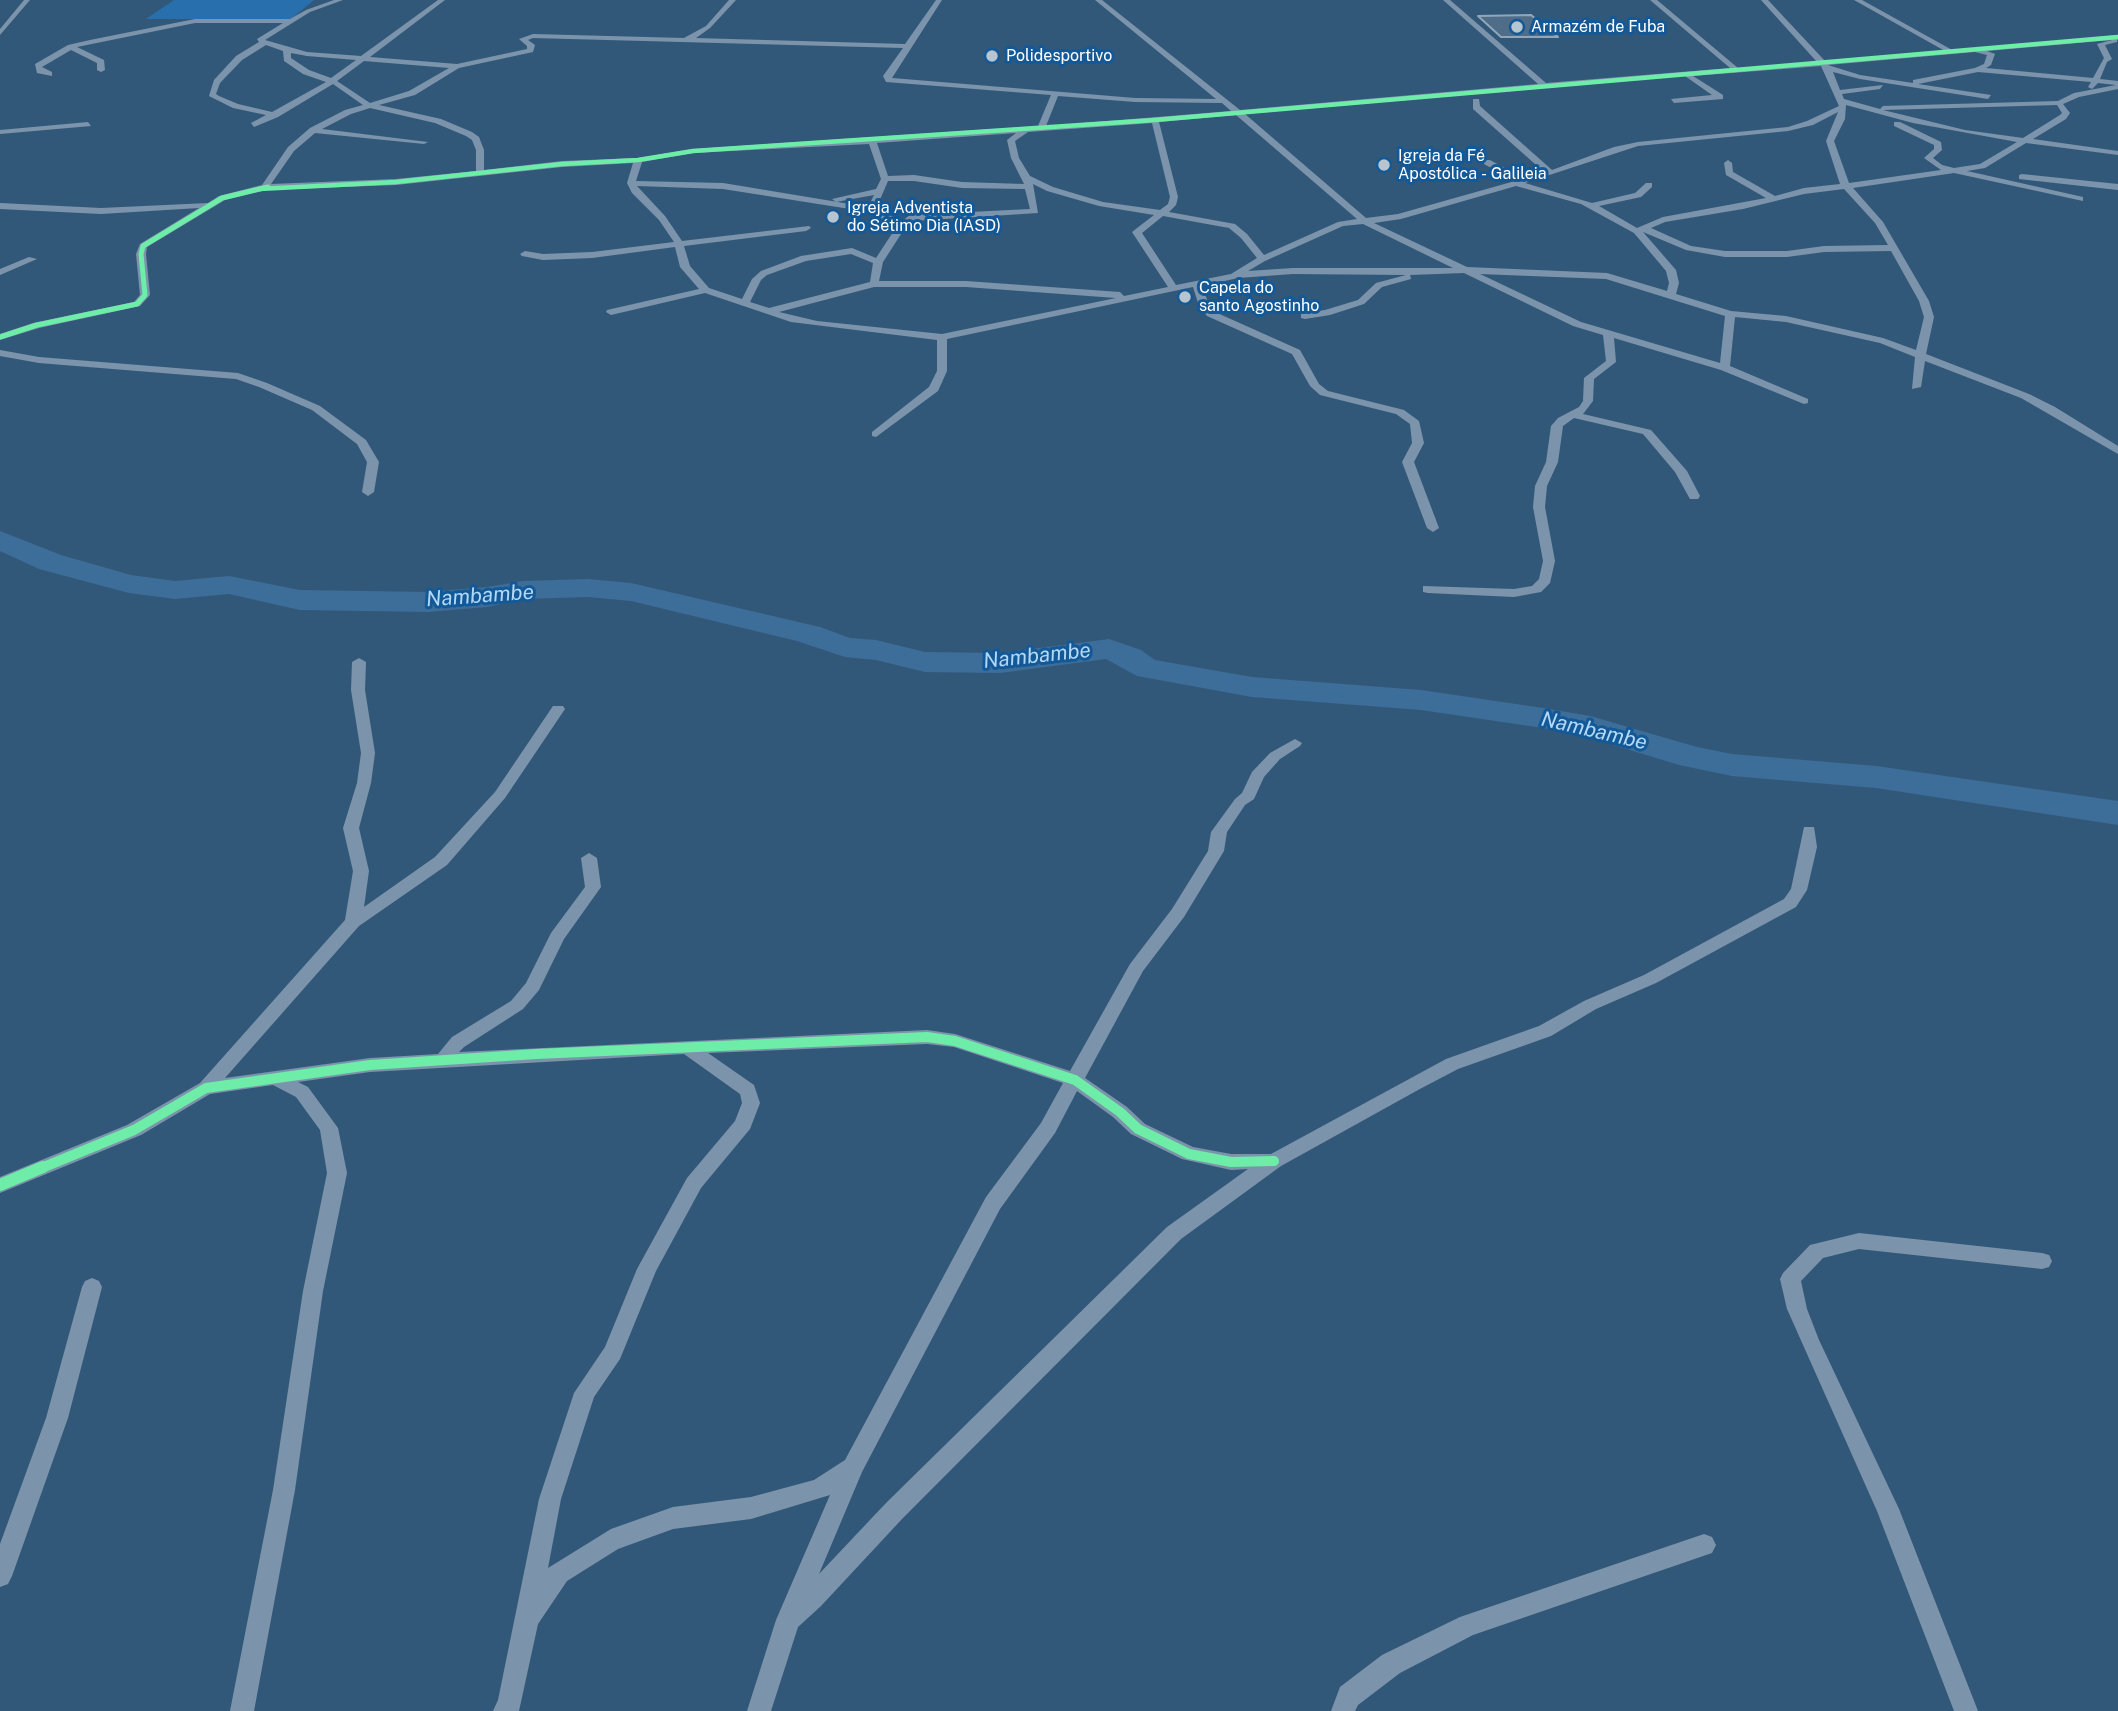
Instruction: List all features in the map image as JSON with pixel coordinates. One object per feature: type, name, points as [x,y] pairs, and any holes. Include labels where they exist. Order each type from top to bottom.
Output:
[{"type":"street","points":[[0,33],[27,0]]},
{"type":"street","points":[[340,0],[317,8],[259,40],[287,50],[359,59],[457,66],[530,50],[531,45],[523,39],[533,36],[908,46]]},
{"type":"street","points":[[254,125],[324,87],[442,0]]},
{"type":"street","points":[[677,40],[696,36],[733,0]]},
{"type":"street","points":[[939,0],[887,76],[889,80],[1135,100],[1222,101]]},
{"type":"street","points":[[1098,0],[1236,111],[1364,220],[1565,319],[1725,368],[1804,401]]},
{"type":"street","points":[[1446,0],[1545,86]]},
{"type":"street","points":[[1653,0],[1736,70]]},
{"type":"street","points":[[1764,0],[1826,66],[1841,100],[1841,119],[1832,132],[1822,137]]},
{"type":"street","points":[[1857,0],[1953,54]]},
{"type":"street","points":[[49,74],[40,71],[38,65],[71,47],[195,21],[292,21]]},
{"type":"street","points":[[2081,39],[2101,44],[2118,39]]},
{"type":"street","points":[[0,337],[37,325],[137,304],[145,295],[141,254],[143,246],[236,192],[265,187],[396,182],[562,164],[638,160],[693,151],[1155,120],[1487,90],[1736,70],[1826,66],[2081,39],[2118,39]]},
{"type":"street","points":[[265,42],[240,58],[217,82],[212,94],[236,106],[275,115]]},
{"type":"street","points":[[2090,92],[2094,79],[2104,61],[2108,59],[2101,44]]},
{"type":"street","points":[[71,47],[101,62],[101,70]]},
{"type":"street","points":[[287,50],[287,59],[306,72],[342,85],[368,105],[438,121],[469,134],[475,139],[480,150],[480,173]]},
{"type":"street","points":[[1976,50],[1991,54],[1987,65],[1977,70]]},
{"type":"street","points":[[1987,65],[2005,71]]},
{"type":"street","points":[[265,187],[291,149],[313,130],[348,112],[412,93],[457,66]]},
{"type":"street","points":[[1826,66],[1860,77],[1909,83],[2014,104]]},
{"type":"street","points":[[1234,276],[1262,259],[1327,229],[1364,220],[1398,217],[1550,173],[1638,144],[1788,129],[1810,123],[1841,100],[1909,83],[1977,70],[2094,79],[2118,85]]},
{"type":"street","points":[[1674,101],[1720,97],[1686,74]]},
{"type":"street","points":[[1866,108],[2059,103],[2118,85]]},
{"type":"street","points":[[1487,90],[1476,101],[1476,107],[1550,173]]},
{"type":"street","points":[[1451,93],[1476,101]]},
{"type":"street","points":[[1041,128],[1055,94]]},
{"type":"street","points":[[1841,100],[1884,114],[1955,130],[2118,153]]},
{"type":"street","points":[[1965,172],[1982,166],[2027,140],[2066,113],[2059,103]]},
{"type":"street","points":[[1884,114],[1906,129],[1934,141],[1938,144],[1938,150],[1965,172],[2080,199]]},
{"type":"street","points":[[1155,120],[1174,197],[1171,205],[1137,233],[1173,288]]},
{"type":"street","points":[[1810,123],[1822,137],[1845,185],[1879,222],[1924,301],[1930,317],[1923,337],[1916,387]]},
{"type":"street","points":[[0,132],[88,124]]},
{"type":"street","points":[[313,130],[424,142]]},
{"type":"street","points":[[874,284],[878,261],[902,225],[916,217],[1035,211],[1029,182],[1015,158],[1012,140],[1025,130]]},
{"type":"street","points":[[871,210],[885,179],[872,141]]},
{"type":"street","points":[[638,160],[631,183],[636,193],[662,218],[679,243],[685,267],[706,290],[817,324],[943,337],[1234,276],[1293,271],[1464,270],[1607,276],[1730,314],[1786,319],[1883,341],[1921,354],[2025,396],[2118,452]]},
{"type":"street","points":[[1487,162],[1519,182],[1593,205],[1640,230],[1689,248],[1724,254],[1787,254],[1824,249],[1893,248]]},
{"type":"street","points":[[1728,163],[1729,173],[1773,198]]},
{"type":"street","points":[[1640,230],[1663,220],[1845,185],[1965,172],[2118,187]]},
{"type":"street","points":[[885,179],[914,178],[962,185],[1029,182],[1075,197],[1231,226],[1256,249],[1262,259]]},
{"type":"street","points":[[631,183],[723,186],[823,201],[871,210],[902,225]]},
{"type":"street","points":[[1593,205],[1638,195],[1649,185]]},
{"type":"street","points":[[823,201],[880,191]]},
{"type":"street","points":[[0,206],[101,211],[210,205]]},
{"type":"street","points":[[525,254],[543,257],[592,255],[806,228]]},
{"type":"street","points":[[1640,230],[1671,270],[1674,284],[1670,297]]},
{"type":"street","points":[[745,303],[757,279],[764,273],[804,258],[852,251],[878,261]]},
{"type":"street","points":[[0,272],[32,259]]},
{"type":"street","points":[[1305,316],[1326,313],[1361,302],[1385,282],[1428,272]]},
{"type":"street","points":[[771,311],[874,284],[966,284],[1133,296]]},
{"type":"street","points":[[1197,284],[1204,306],[1210,314],[1296,352],[1315,386],[1324,393],[1400,412],[1415,422],[1418,443],[1408,462],[1433,528]]},
{"type":"street","points":[[611,312],[706,290]]},
{"type":"street","points":[[1725,368],[1730,314]]},
{"type":"street","points":[[1429,589],[1514,593],[1536,589],[1545,580],[1549,561],[1539,506],[1541,486],[1552,462],[1557,426],[1575,415],[1588,401],[1589,378],[1611,362],[1608,334]]},
{"type":"street","points":[[876,434],[934,389],[942,372],[943,337]]},
{"type":"street","points":[[1883,341],[1923,337]]},
{"type":"street","points":[[0,353],[39,360],[238,376],[263,385],[316,408],[362,442],[373,462],[368,492]]},
{"type":"street","points":[[1575,415],[1642,428],[1681,471],[1683,480],[1694,496]]},
{"type":"street","points":[[353,922],[361,871],[351,828],[364,783],[368,753],[358,690],[359,662]]},
{"type":"street","points":[[0,1185],[134,1130],[206,1088],[353,922],[441,861],[500,796],[558,709]]},
{"type":"street","points":[[759,1711],[788,1620],[853,1467],[993,1203],[1048,1128],[1136,968],[1178,913],[1216,851],[1219,832],[1240,802],[1249,796],[1257,775],[1275,756],[1295,743]]},
{"type":"street","points":[[788,1620],[813,1598],[894,1511],[1174,1233],[1274,1161],[1452,1064],[1545,1031],[1590,1005],[1650,979],[1790,903],[1799,890],[1809,847],[1809,831]]},
{"type":"street","points":[[442,1061],[458,1042],[517,1005],[533,986],[557,937],[593,887],[589,858]]},
{"type":"street","points":[[206,1088],[370,1065],[687,1046],[927,1037],[955,1041],[1075,1080],[1120,1112],[1138,1129],[1189,1154],[1231,1161],[1274,1161]]},
{"type":"street","points":[[505,1711],[509,1706],[550,1499],[585,1393],[613,1352],[647,1269],[694,1183],[743,1124],[751,1103],[748,1090],[687,1046]]},
{"type":"street","points":[[242,1711],[284,1490],[313,1291],[337,1173],[329,1128],[302,1092],[275,1078]]},
{"type":"street","points":[[1966,1711],[1888,1508],[1809,1340],[1790,1279],[1817,1251],[1859,1241],[2042,1261]]},
{"type":"street","points":[[0,1576],[57,1418],[92,1287]]},
{"type":"street","points":[[527,1619],[559,1573],[611,1540],[673,1518],[751,1508],[820,1489],[853,1467]]},
{"type":"street","points":[[1343,1711],[1349,1696],[1391,1664],[1468,1625],[1704,1545]]},
{"type":"street","points":[[1952,1680],[1958,1711]]},
{"type":"shaded area","points":[[174,0],[314,0],[291,19],[146,19]]},
{"type":"building","name":"Armazém de Fuba","points":[[1531,15],[1558,37],[1501,37],[1478,16]]},
{"type":"waterway","name":"Nambambe","points":[[0,540],[50,562],[129,584],[175,590],[229,585],[300,600],[428,602],[487,597],[523,590],[588,588],[631,592],[808,634],[845,647],[876,650],[925,662],[1000,663],[1109,649],[1149,669],[1252,687],[1421,700],[1590,727],[1692,757],[1732,765],[1876,777],[2118,813]]},
{"type":"cycle path","points":[[0,337],[37,325],[137,304],[145,295],[141,254],[143,246],[222,198],[265,187],[396,182],[562,164],[638,160],[693,151],[1155,120],[2118,37]]},
{"type":"cycle path","points":[[0,1185],[134,1130],[206,1088],[370,1065],[536,1054],[927,1037],[955,1041],[1075,1080],[1120,1112],[1138,1129],[1189,1154],[1231,1162],[1274,1161]]},
{"type":"place","name":"Armazém de Fuba","points":[[1517,27]]},
{"type":"place","name":"Polidesportivo","points":[[992,56]]},
{"type":"place","name":"Igreja da Fé Apostólica - Galileia","points":[[1384,165]]},
{"type":"place","name":"Igreja Adventista do Sétimo Dia (IASD)","points":[[833,217]]},
{"type":"place","name":"Capela do santo Agostinho","points":[[1185,297]]}]
